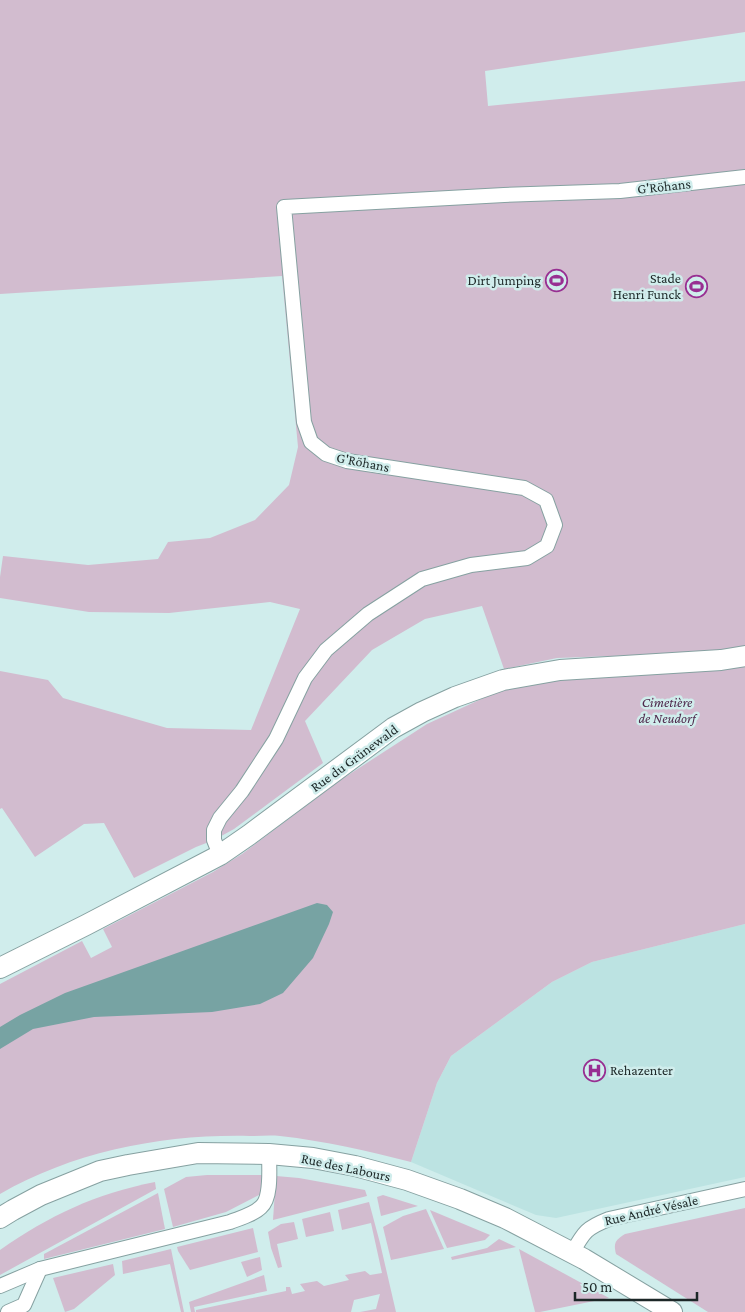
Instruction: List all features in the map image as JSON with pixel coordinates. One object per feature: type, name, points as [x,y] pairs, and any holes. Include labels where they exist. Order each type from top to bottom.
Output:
[{"type":"main road","name":"Rue du Grünewald","points":[[0,968],[220,855],[393,728],[455,697],[503,680],[560,670],[721,660],[745,656]]},
{"type":"main road","name":"Rue des Labours","points":[[0,1218],[40,1194],[100,1171],[160,1159],[198,1154],[269,1154],[312,1158],[355,1166],[407,1180],[505,1218],[672,1312]]},
{"type":"street","name":"G'Röhans","points":[[220,855],[214,840],[214,830],[220,818],[242,791],[276,739],[305,678],[326,650],[368,614],[422,579],[471,565],[527,558],[547,546],[555,525],[546,500],[524,488],[346,461],[326,454],[311,442],[304,422],[284,208],[504,195],[620,191],[745,177]]},
{"type":"street","points":[[0,1286],[40,1269],[230,1222],[254,1212],[264,1205],[268,1192],[269,1154]]},
{"type":"street","name":"Rue André Vésale","points":[[572,1254],[581,1237],[592,1226],[609,1219],[745,1189]]},
{"type":"street","points":[[8,1312],[24,1305],[40,1269]]},
{"type":"shaded area","points":[[317,903],[327,905],[333,912],[313,958],[283,993],[260,1004],[212,1012],[94,1017],[33,1029],[0,1049],[0,1027],[65,993]]},
{"type":"shaded area","name":"Rehazenter","points":[[745,924],[745,1177],[556,1218],[536,1215],[411,1162],[437,1083],[451,1056],[552,982],[592,962]]},
{"type":"green space","points":[[0,0],[745,0],[745,32],[485,71],[488,106],[745,81],[745,647],[722,652],[557,658],[504,669],[482,606],[425,619],[372,650],[305,721],[323,763],[234,829],[134,878],[104,823],[84,824],[35,857],[2,808],[0,809],[0,671],[48,680],[63,698],[167,728],[251,730],[300,609],[270,602],[169,613],[89,612],[0,598],[3,556],[88,565],[158,559],[168,542],[210,538],[255,520],[289,485],[298,447],[282,276],[0,294]]},
{"type":"green space","name":"Cimetière de Neudorf","points":[[745,665],[745,924],[592,962],[552,982],[451,1056],[437,1083],[411,1162],[346,1147],[280,1136],[185,1138],[121,1148],[89,1156],[29,1179],[0,1194],[0,984],[82,941],[91,958],[112,947],[103,929],[213,872],[242,854],[339,781],[427,724],[503,689],[561,678],[726,669]]},
{"type":"green space","points":[[262,1175],[261,1194],[226,1212],[173,1227],[164,1189],[186,1177]]},
{"type":"green space","points":[[276,1176],[299,1178],[365,1190],[367,1196],[273,1220]]},
{"type":"green space","points":[[155,1182],[156,1189],[0,1275],[0,1250],[37,1226],[74,1207],[112,1193]]},
{"type":"green space","points":[[158,1193],[165,1229],[44,1259],[44,1254]]},
{"type":"green space","points":[[383,1195],[418,1206],[381,1216],[377,1197]]},
{"type":"green space","points":[[369,1202],[396,1312],[360,1312],[376,1309],[380,1294],[354,1300],[351,1312],[196,1312],[196,1310],[286,1291],[286,1287],[290,1287],[292,1294],[305,1291],[300,1284],[317,1281],[324,1286],[349,1280],[345,1275],[365,1271],[370,1275],[382,1273],[371,1223],[342,1230],[338,1210]]},
{"type":"green space","points":[[745,1208],[745,1312],[708,1312],[616,1254],[616,1242],[625,1234]]},
{"type":"green space","points":[[426,1209],[444,1249],[391,1260],[383,1227],[403,1216]]},
{"type":"green space","points":[[430,1210],[490,1235],[485,1240],[447,1248]]},
{"type":"green space","points":[[330,1212],[334,1231],[306,1237],[302,1219]]},
{"type":"green space","points":[[294,1222],[298,1239],[277,1244],[282,1267],[278,1268],[268,1232],[281,1224]]},
{"type":"green space","points":[[253,1228],[258,1252],[190,1270],[178,1251],[177,1247]]},
{"type":"green space","points":[[499,1239],[516,1247],[452,1260],[451,1257],[487,1248]]},
{"type":"green space","points":[[171,1249],[184,1312],[181,1312],[170,1264],[123,1274],[122,1261]]},
{"type":"green space","points":[[519,1249],[609,1298],[535,1312]]},
{"type":"green space","points":[[260,1257],[262,1270],[247,1277],[241,1262]]},
{"type":"green space","points":[[113,1264],[115,1275],[74,1309],[65,1312],[53,1278]]},
{"type":"green space","points":[[264,1275],[267,1291],[194,1307],[195,1312],[191,1312],[189,1302]]},
{"type":"place","name":"Dirt Jumping","points":[[557,280]]},
{"type":"place","name":"Stade Henri Funck","points":[[697,286]]},
{"type":"place","name":"Rehazenter","points":[[594,1070]]}]
